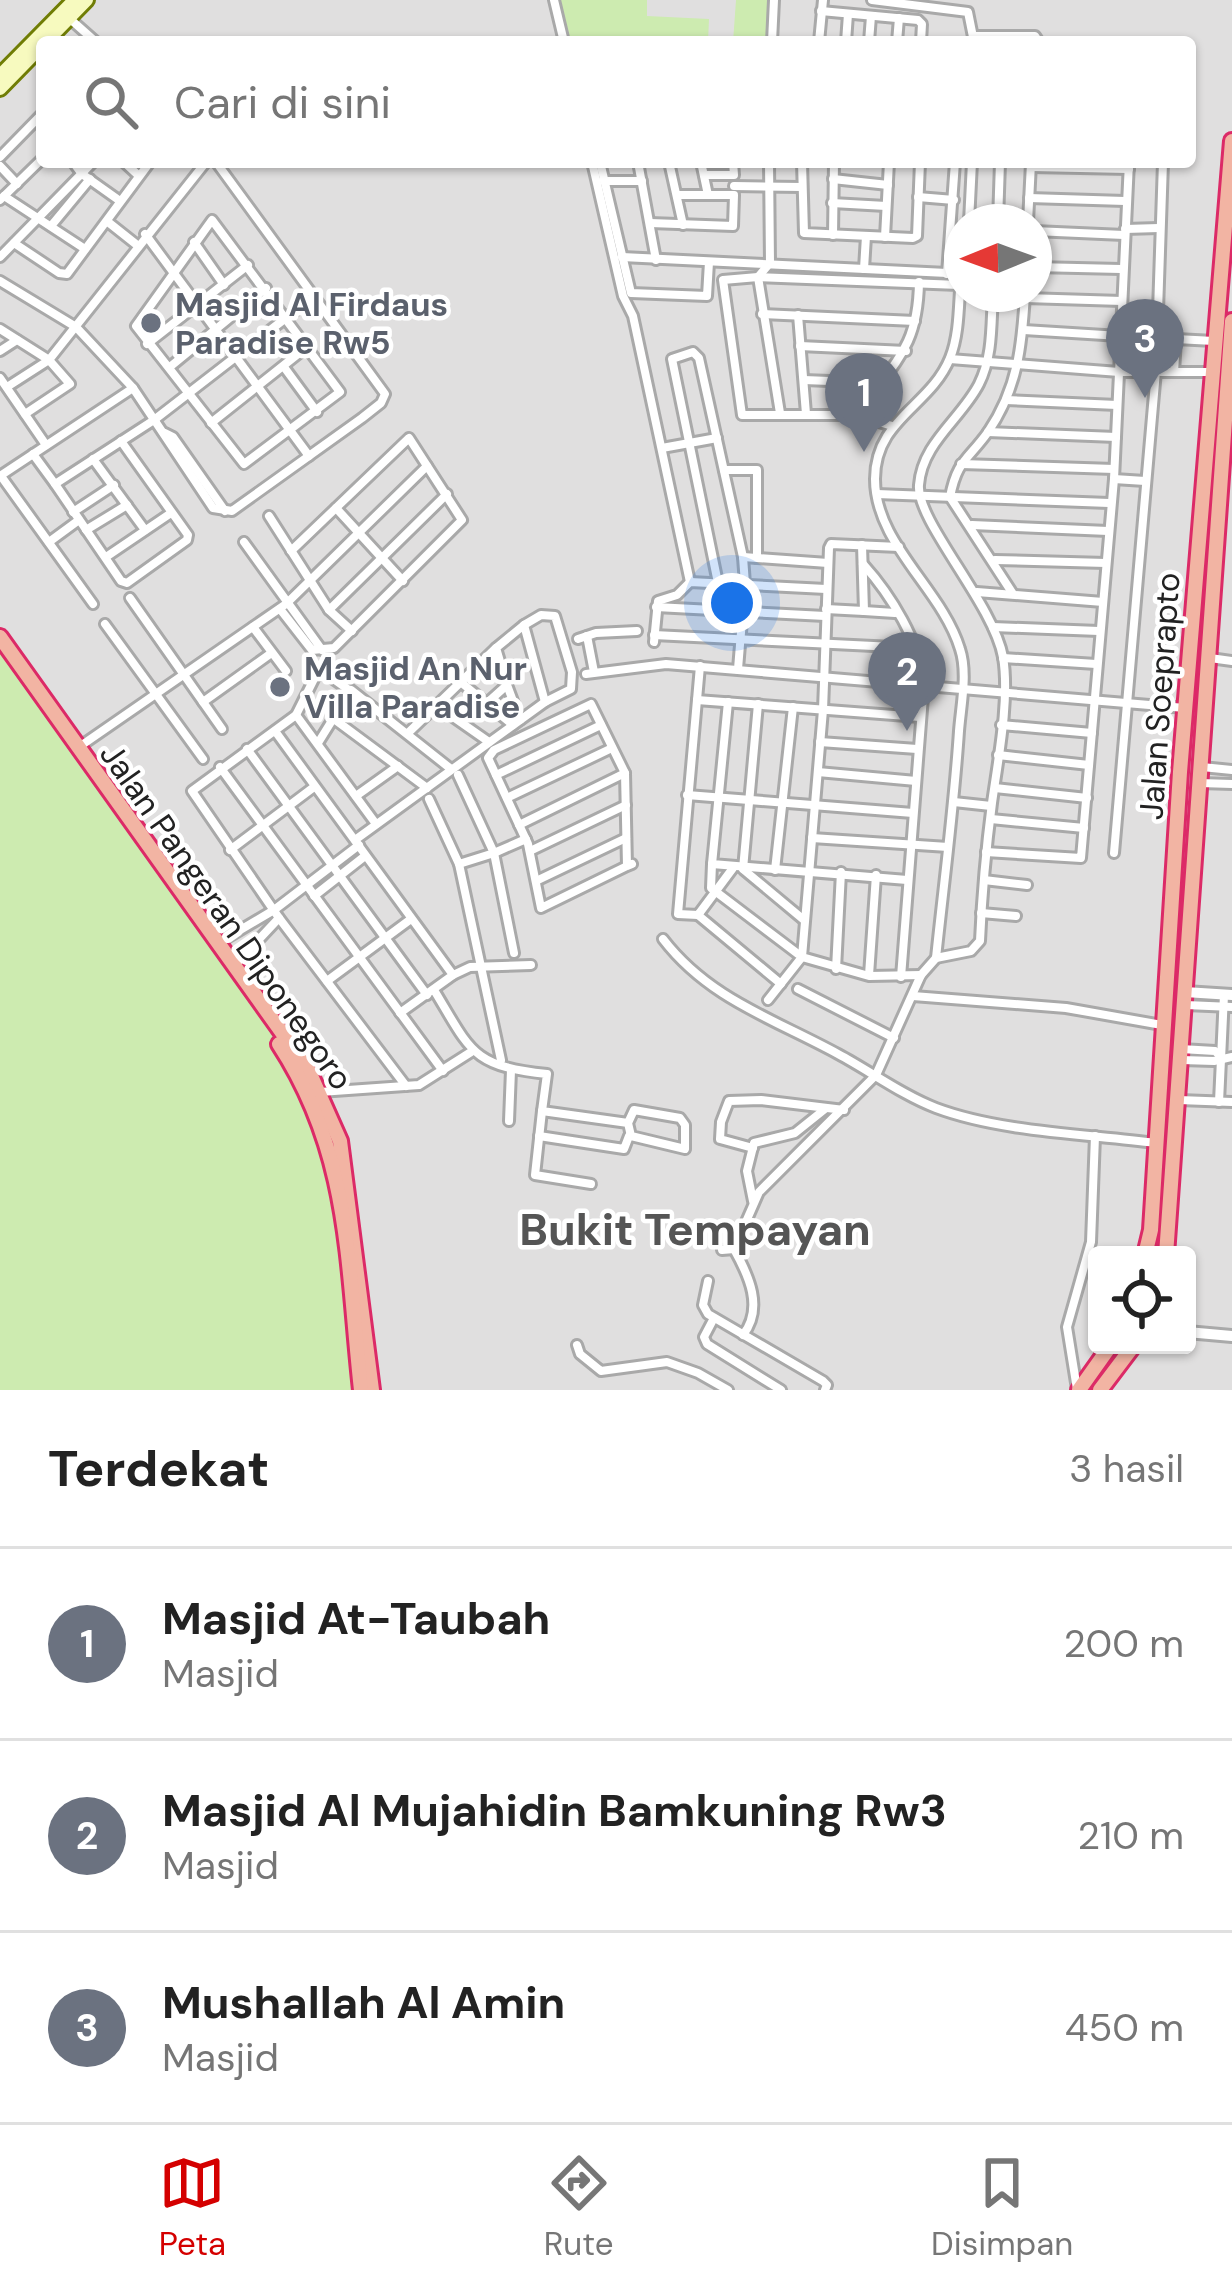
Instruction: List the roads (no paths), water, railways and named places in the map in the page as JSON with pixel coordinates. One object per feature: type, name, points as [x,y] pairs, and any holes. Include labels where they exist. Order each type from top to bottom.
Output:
[{"type":"highway","name":"Jalan Soeprapto","points":[[1147,1246],[1232,141]]},
{"type":"highway","name":"Jalan Soeprapto","points":[[1167,1246],[1209,657],[1225,544],[1232,322]]},
{"type":"highway","name":"Jalan Pangeran Diponegoro","points":[[0,637],[320,1092],[340,1141],[372,1390]]},
{"type":"highway","name":"Jalan Pangeran Diponegoro","points":[[0,652],[266,1023],[308,1090],[332,1153],[338,1184],[361,1390]]},
{"type":"highway","points":[[1078,1390],[1104,1354]]},
{"type":"highway","points":[[1100,1390],[1127,1354]]},
{"type":"main road","points":[[38,36],[74,0]]},
{"type":"main road","points":[[52,36],[86,0]]},
{"type":"main road","points":[[0,75],[36,39]]},
{"type":"main road","points":[[0,89],[36,52]]},
{"type":"street","points":[[554,0],[563,36]]},
{"type":"street","points":[[772,36],[774,0]]},
{"type":"street","points":[[819,36],[824,0]]},
{"type":"street","points":[[872,0],[968,12],[973,36]]},
{"type":"street","points":[[821,11],[921,22],[921,36]]},
{"type":"street","points":[[846,36],[848,14]]},
{"type":"street","points":[[869,36],[871,16]]},
{"type":"street","points":[[69,18],[89,36]]},
{"type":"street","points":[[898,36],[899,18]]},
{"type":"street","points":[[0,157],[36,120]]},
{"type":"street","points":[[36,165],[2,198],[86,249]]},
{"type":"street","points":[[0,166],[16,184]]},
{"type":"street","points":[[79,168],[120,202]]},
{"type":"street","points":[[51,226],[90,168]]},
{"type":"street","points":[[130,168],[138,176]]},
{"type":"street","points":[[14,243],[63,274],[108,222],[145,168]]},
{"type":"street","points":[[7,388],[49,360],[201,168]]},
{"type":"street","points":[[0,281],[76,327],[133,388],[213,508],[226,512],[381,403],[385,394],[220,168]]},
{"type":"street","points":[[597,168],[690,582]]},
{"type":"street","points":[[599,168],[633,295],[707,296],[709,262]]},
{"type":"street","points":[[639,168],[656,260]]},
{"type":"street","points":[[670,168],[683,225]]},
{"type":"street","points":[[702,168],[708,195]]},
{"type":"street","points":[[650,223],[734,226],[733,168]]},
{"type":"street","points":[[769,168],[770,263],[758,277],[780,413]]},
{"type":"street","points":[[802,168],[804,233],[886,237],[917,236],[920,168]]},
{"type":"street","points":[[833,235],[834,168]]},
{"type":"street","points":[[886,237],[889,168]]},
{"type":"street","points":[[954,204],[956,168]]},
{"type":"street","points":[[970,204],[971,168]]},
{"type":"street","points":[[999,204],[1000,168]]},
{"type":"street","points":[[1029,204],[1031,168]]},
{"type":"street","points":[[986,852],[1080,860],[1114,474],[1129,168]]},
{"type":"street","points":[[1114,854],[1156,371],[1163,168]]},
{"type":"street","points":[[704,175],[734,185],[802,187]]},
{"type":"street","points":[[0,257],[86,176]]},
{"type":"street","points":[[833,179],[888,185]]},
{"type":"street","points":[[604,181],[642,181]]},
{"type":"street","points":[[677,195],[708,195],[734,185]]},
{"type":"street","points":[[918,197],[954,200]]},
{"type":"street","points":[[1029,199],[1124,201]]},
{"type":"street","points":[[832,203],[886,206]]},
{"type":"street","points":[[214,220],[340,392],[244,464],[136,326],[173,270],[208,221],[214,220]]},
{"type":"street","points":[[108,222],[137,245]]},
{"type":"street","points":[[1052,231],[1160,228]]},
{"type":"street","points":[[145,234],[309,456]]},
{"type":"street","points":[[864,269],[866,236]]},
{"type":"street","points":[[194,242],[224,285]]},
{"type":"street","points":[[622,257],[944,278]]},
{"type":"street","points":[[147,344],[248,265]]},
{"type":"street","points":[[1052,267],[1121,269]]},
{"type":"street","points":[[892,426],[856,415],[747,416],[740,410],[722,284],[727,278],[758,277],[919,282],[944,278]]},
{"type":"street","points":[[856,415],[906,351],[916,320],[919,282]]},
{"type":"street","points":[[171,366],[266,288]]},
{"type":"street","points":[[55,484],[154,420],[313,297]]},
{"type":"street","points":[[1052,297],[1122,301]]},
{"type":"street","points":[[743,1336],[753,1319],[752,1291],[734,1250],[753,1201],[876,1075],[921,975],[936,958],[954,802],[963,663],[957,640],[899,547],[876,494],[878,455],[892,426],[928,391],[949,359],[957,312]]},
{"type":"street","points":[[936,958],[975,949],[980,941],[1003,658],[977,592],[934,528],[919,496],[922,466],[929,452],[976,390],[988,363],[992,312]]},
{"type":"street","points":[[1013,594],[950,496],[955,470],[988,432],[1006,400],[1020,365],[1025,312]]},
{"type":"street","points":[[762,314],[916,320]]},
{"type":"street","points":[[798,315],[806,414]]},
{"type":"street","points":[[0,329],[49,360],[70,384],[25,414]]},
{"type":"street","points":[[1024,330],[1120,336]]},
{"type":"street","points":[[1174,371],[1176,339],[1214,341]]},
{"type":"street","points":[[0,351],[17,340]]},
{"type":"street","points":[[211,423],[308,346]]},
{"type":"street","points":[[800,346],[906,351]]},
{"type":"street","points":[[718,583],[672,358],[693,352],[698,354],[743,557],[738,669]]},
{"type":"street","points":[[949,359],[1119,372],[1212,373]]},
{"type":"street","points":[[284,367],[317,412]]},
{"type":"street","points":[[0,378],[46,446]]},
{"type":"street","points":[[804,380],[881,383]]},
{"type":"street","points":[[93,604],[1,476],[133,388]]},
{"type":"street","points":[[1006,400],[1117,405]]},
{"type":"street","points":[[988,432],[1116,437]]},
{"type":"street","points":[[662,448],[717,437]]},
{"type":"street","points":[[244,542],[312,650],[322,651],[334,648],[461,523],[414,440],[405,439],[291,551]]},
{"type":"street","points":[[33,454],[121,581],[127,583],[188,538],[121,441]]},
{"type":"street","points":[[93,459],[145,530]]},
{"type":"street","points":[[961,464],[1114,474],[1145,481]]},
{"type":"street","points":[[78,748],[283,607],[427,466]]},
{"type":"street","points":[[724,470],[755,468],[758,472],[757,558]]},
{"type":"street","points":[[49,542],[114,485]]},
{"type":"street","points":[[329,610],[447,494]]},
{"type":"street","points":[[876,494],[1109,503]]},
{"type":"street","points":[[86,530],[127,505]]},
{"type":"street","points":[[336,508],[403,581]]},
{"type":"street","points":[[106,557],[171,513]]},
{"type":"street","points":[[269,516],[329,610],[352,631]]},
{"type":"street","points":[[971,525],[1108,531]]},
{"type":"street","points":[[768,1000],[802,956],[824,710],[830,545],[899,547]]},
{"type":"street","points":[[862,545],[864,611]]},
{"type":"street","points":[[743,557],[827,563]]},
{"type":"street","points":[[994,560],[1106,563]]},
{"type":"street","points":[[863,564],[916,649],[924,684],[901,978]]},
{"type":"street","points":[[826,589],[690,582],[677,595],[658,600],[654,638],[916,649]]},
{"type":"street","points":[[977,592],[1103,602]]},
{"type":"street","points":[[130,598],[222,729]]},
{"type":"street","points":[[656,608],[896,613]]},
{"type":"street","points":[[234,966],[276,914],[376,824],[454,772],[516,722],[571,689],[572,672],[555,616],[541,615],[524,625],[408,733]]},
{"type":"street","points":[[105,624],[203,759]]},
{"type":"street","points":[[524,625],[545,702]]},
{"type":"street","points":[[993,626],[1099,632]]},
{"type":"street","points":[[253,627],[286,671]]},
{"type":"street","points":[[637,631],[583,638],[590,673],[666,664],[700,666],[1185,708]]},
{"type":"street","points":[[496,648],[516,722]]},
{"type":"street","points":[[203,702],[270,654]]},
{"type":"street","points":[[1209,657],[1232,661]]},
{"type":"street","points":[[1003,658],[1096,664]]},
{"type":"street","points":[[700,666],[677,911],[698,915],[781,984]]},
{"type":"street","points":[[406,1086],[276,914],[192,791],[296,715],[317,674],[325,673],[454,772],[494,853],[514,953]]},
{"type":"street","points":[[463,684],[516,722]]},
{"type":"street","points":[[487,703],[507,685]]},
{"type":"street","points":[[318,742],[349,690]]},
{"type":"street","points":[[697,700],[920,717]]},
{"type":"street","points":[[728,702],[710,885],[802,956],[869,976],[921,975]]},
{"type":"street","points":[[587,703],[601,725],[625,773],[630,865],[541,908],[526,839],[488,758],[494,750],[587,703]]},
{"type":"street","points":[[698,915],[738,868],[751,800],[758,704]]},
{"type":"street","points":[[436,705],[489,742]]},
{"type":"street","points":[[775,870],[793,707]]},
{"type":"street","points":[[296,715],[376,824]]},
{"type":"street","points":[[334,719],[427,788]]},
{"type":"street","points":[[496,775],[601,725]]},
{"type":"street","points":[[1001,725],[1092,733]]},
{"type":"street","points":[[275,730],[453,975]]},
{"type":"street","points":[[820,742],[917,748]]},
{"type":"street","points":[[507,798],[612,748]]},
{"type":"street","points":[[247,749],[472,1052],[512,1070],[547,1074],[535,1175],[591,1184]]},
{"type":"street","points":[[998,755],[1089,765]]},
{"type":"street","points":[[356,796],[398,766]]},
{"type":"street","points":[[220,767],[443,1071]]},
{"type":"street","points":[[1200,775],[1232,770]]},
{"type":"street","points":[[818,772],[916,781]]},
{"type":"street","points":[[519,825],[625,773]]},
{"type":"street","points":[[1200,775],[1232,784]]},
{"type":"street","points":[[230,850],[314,787]]},
{"type":"street","points":[[995,788],[1087,798]]},
{"type":"street","points":[[687,795],[914,813]]},
{"type":"street","points":[[429,800],[459,864],[501,1060]]},
{"type":"street","points":[[954,802],[991,806]]},
{"type":"street","points":[[530,851],[626,806]]},
{"type":"street","points":[[991,819],[1084,828]]},
{"type":"street","points":[[536,881],[626,838]]},
{"type":"street","points":[[812,838],[948,847]]},
{"type":"street","points":[[459,864],[526,839]]},
{"type":"street","points":[[314,896],[366,856]]},
{"type":"street","points":[[712,864],[908,880]]},
{"type":"street","points":[[738,868],[804,920]]},
{"type":"street","points":[[836,969],[841,872]]},
{"type":"street","points":[[869,976],[876,875]]},
{"type":"street","points":[[985,880],[1028,885]]},
{"type":"street","points":[[981,913],[1016,916]]},
{"type":"street","points":[[219,943],[276,914]]},
{"type":"street","points":[[327,981],[411,919]]},
{"type":"street","points":[[663,939],[707,985],[936,1108],[991,1121],[1156,1144]]},
{"type":"street","points":[[400,1013],[453,975],[480,967],[531,965]]},
{"type":"street","points":[[798,989],[894,1038]]},
{"type":"street","points":[[913,996],[1066,1008],[1163,1025]]},
{"type":"street","points":[[1184,998],[1228,1001],[1227,1057],[1219,1102]]},
{"type":"street","points":[[1180,1054],[1215,1051],[1227,1057]]},
{"type":"street","points":[[320,1092],[419,1085],[472,1052]]},
{"type":"street","points":[[509,1121],[512,1070]]},
{"type":"street","points":[[1178,1100],[1232,1102]]},
{"type":"street","points":[[752,1148],[720,1139],[729,1101],[844,1110]]},
{"type":"street","points":[[753,1201],[747,1171],[752,1148],[800,1130],[826,1108]]},
{"type":"street","points":[[538,1136],[624,1149],[634,1110],[684,1121],[685,1149],[630,1135]]},
{"type":"street","points":[[542,1111],[628,1123]]},
{"type":"street","points":[[1078,1390],[1066,1327],[1091,1242],[1095,1136]]},
{"type":"street","points":[[722,1250],[734,1250]]},
{"type":"street","points":[[707,1281],[703,1305],[714,1318],[823,1381],[825,1390]]},
{"type":"street","points":[[714,1318],[704,1337],[707,1344],[781,1390]]},
{"type":"street","points":[[1196,1333],[1232,1336]]},
{"type":"street","points":[[577,1345],[580,1354],[602,1371],[667,1362],[728,1390]]},
{"type":"place","name":"Masjid Al Firdaus Paradise Rw5","points":[[151,323]]},
{"type":"place","name":"Mushallah Al Amin","points":[[1145,398]]},
{"type":"place","name":"Masjid At-Taubah","points":[[864,452]]},
{"type":"place","name":"Masjid An Nur Villa Paradise","points":[[280,687]]},
{"type":"place","name":"Masjid Al Mujahidin Bamkuning Rw3","points":[[907,731]]},
{"type":"district","name":"Bukit Tempayan","points":[[695,1229]]}]
